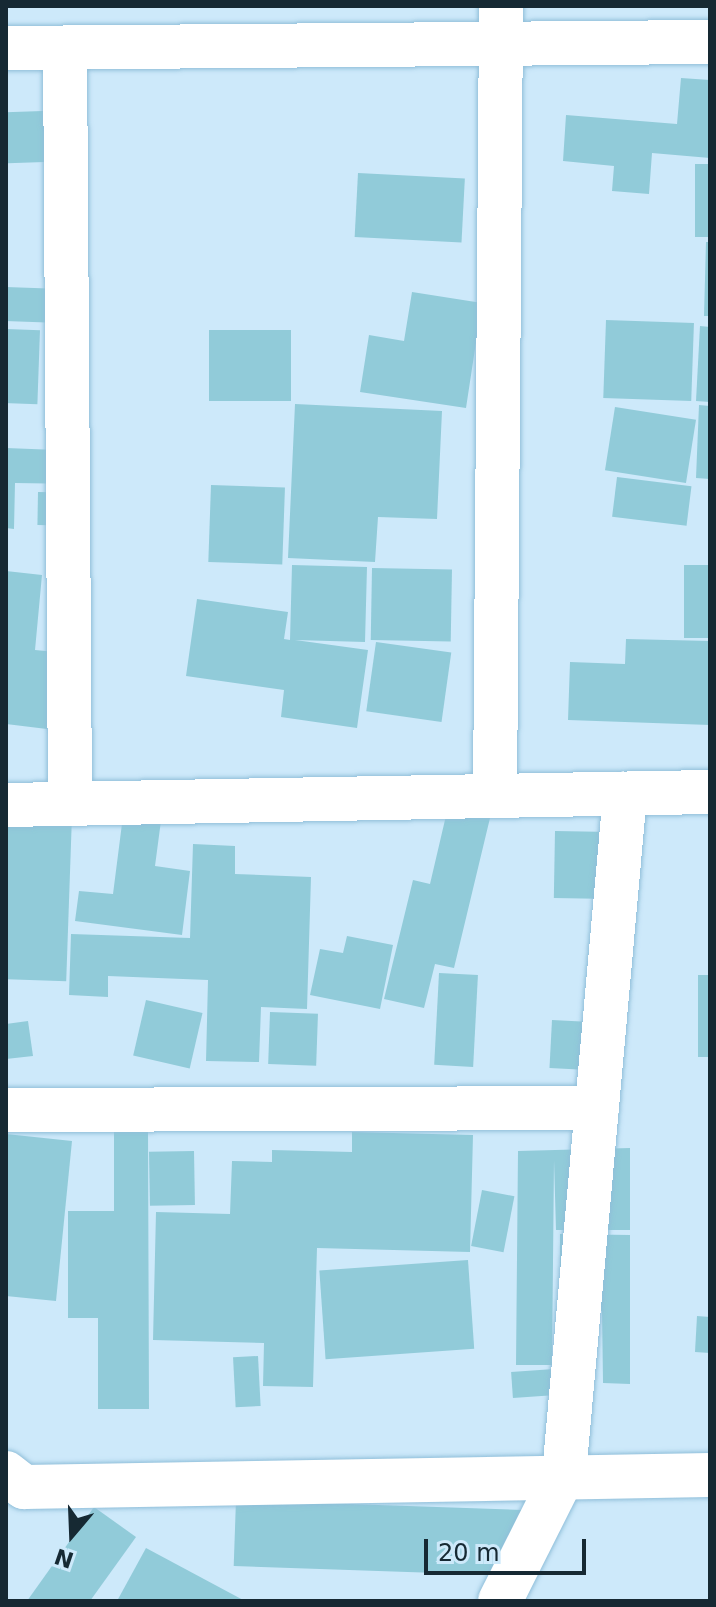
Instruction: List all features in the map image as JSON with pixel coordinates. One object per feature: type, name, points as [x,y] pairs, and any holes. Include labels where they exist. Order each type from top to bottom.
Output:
[{"type":"street","points":[[6,48],[65,48],[501,25],[710,42]]},
{"type":"street","points":[[495,796],[501,25]]},
{"type":"street","points":[[65,48],[70,804]]},
{"type":"street","points":[[6,805],[710,792]]},
{"type":"street","points":[[500,1601],[564,1474],[625,794]]},
{"type":"street","points":[[6,1110],[597,1108]]},
{"type":"street","points":[[12,1490],[564,1474],[710,1475]]},
{"type":"building","points":[[681,78],[710,80],[710,158],[652,153],[649,194],[612,191],[614,166],[563,161],[566,115],[677,124]]},
{"type":"building","points":[[72,110],[74,161],[8,163],[6,112]]},
{"type":"building","points":[[695,164],[710,164],[710,237],[695,237]]},
{"type":"building","points":[[358,173],[465,179],[462,243],[355,237]]},
{"type":"building","points":[[706,242],[710,242],[710,316],[704,316]]},
{"type":"building","points":[[6,287],[83,290],[82,324],[6,321]]},
{"type":"building","points":[[412,292],[482,303],[466,408],[360,392],[369,335],[404,341]]},
{"type":"building","points":[[606,320],[694,323],[691,401],[603,398]]},
{"type":"building","points":[[700,326],[710,327],[710,402],[696,401]]},
{"type":"building","points":[[6,329],[40,330],[37,404],[6,403]]},
{"type":"building","points":[[209,330],[291,330],[291,401],[209,401]]},
{"type":"building","points":[[295,404],[442,411],[437,519],[378,517],[375,562],[288,558]]},
{"type":"building","points":[[699,405],[710,406],[710,479],[696,478]]},
{"type":"building","points":[[615,407],[696,420],[686,483],[605,470]]},
{"type":"building","points":[[6,448],[82,451],[80,484],[15,483],[14,529],[6,528]]},
{"type":"building","points":[[617,477],[691,486],[687,526],[612,517]]},
{"type":"building","points":[[211,485],[285,488],[282,565],[208,562]]},
{"type":"building","points":[[38,492],[77,493],[76,526],[37,525]]},
{"type":"building","points":[[292,565],[367,567],[365,642],[295,640],[368,650],[357,728],[281,717],[284,690],[186,676],[197,599],[288,612],[284,639],[290,640]]},
{"type":"building","points":[[684,565],[710,565],[710,638],[684,638]]},
{"type":"building","points":[[372,568],[452,569],[451,641],[371,640]]},
{"type":"building","points":[[6,571],[42,575],[35,650],[56,652],[47,729],[6,724]]},
{"type":"building","points":[[626,639],[710,641],[710,725],[568,720],[570,662],[625,664]]},
{"type":"building","points":[[376,642],[451,653],[442,722],[366,711]]},
{"type":"building","points":[[448,807],[490,818],[454,968],[435,964],[424,1008],[384,999],[413,880],[430,884]]},
{"type":"building","points":[[124,808],[162,813],[155,866],[190,871],[182,935],[75,921],[79,891],[113,894]]},
{"type":"building","points":[[6,814],[72,816],[66,981],[6,979]]},
{"type":"building","points":[[555,831],[626,832],[625,899],[554,898]]},
{"type":"building","points":[[193,844],[235,846],[235,874],[311,877],[307,1009],[261,1007],[259,1062],[206,1061],[208,980],[108,976],[108,997],[69,995],[71,934],[190,938]]},
{"type":"building","points":[[347,936],[393,945],[380,1009],[310,995],[320,949],[343,953]]},
{"type":"building","points":[[439,973],[478,975],[473,1067],[434,1065]]},
{"type":"building","points":[[698,975],[710,975],[710,1057],[698,1057]]},
{"type":"building","points":[[146,1000],[203,1013],[190,1069],[133,1056]]},
{"type":"building","points":[[270,1012],[318,1014],[316,1066],[268,1064]]},
{"type":"building","points":[[552,1020],[591,1022],[588,1070],[549,1068]]},
{"type":"building","points":[[28,1021],[33,1056],[6,1059],[6,1024]]},
{"type":"building","points":[[148,1128],[149,1409],[98,1409],[98,1318],[68,1318],[68,1211],[114,1211],[114,1129]]},
{"type":"building","points":[[352,1132],[473,1135],[470,1252],[317,1248],[313,1387],[263,1386],[264,1343],[153,1340],[156,1212],[230,1214],[232,1161],[272,1162],[272,1150],[352,1152]]},
{"type":"building","points":[[6,1134],[72,1141],[56,1301],[6,1296]]},
{"type":"building","points":[[630,1148],[630,1230],[556,1230],[554,1160],[552,1365],[516,1365],[518,1151]]},
{"type":"building","points":[[194,1151],[195,1205],[150,1206],[149,1152]]},
{"type":"building","points":[[482,1190],[514,1196],[504,1252],[471,1246]]},
{"type":"building","points":[[560,1234],[630,1235],[630,1384],[603,1383],[602,1311],[560,1311]]},
{"type":"building","points":[[468,1260],[474,1349],[326,1359],[319,1270]]},
{"type":"building","points":[[697,1316],[710,1317],[710,1353],[695,1352]]},
{"type":"building","points":[[258,1356],[261,1406],[236,1407],[233,1357]]},
{"type":"building","points":[[554,1369],[556,1395],[513,1398],[511,1372]]},
{"type":"building","points":[[236,1500],[529,1510],[527,1576],[234,1566]]},
{"type":"building","points":[[94,1507],[136,1537],[90,1601],[27,1601]]},
{"type":"building","points":[[146,1548],[245,1601],[117,1601]]}]
